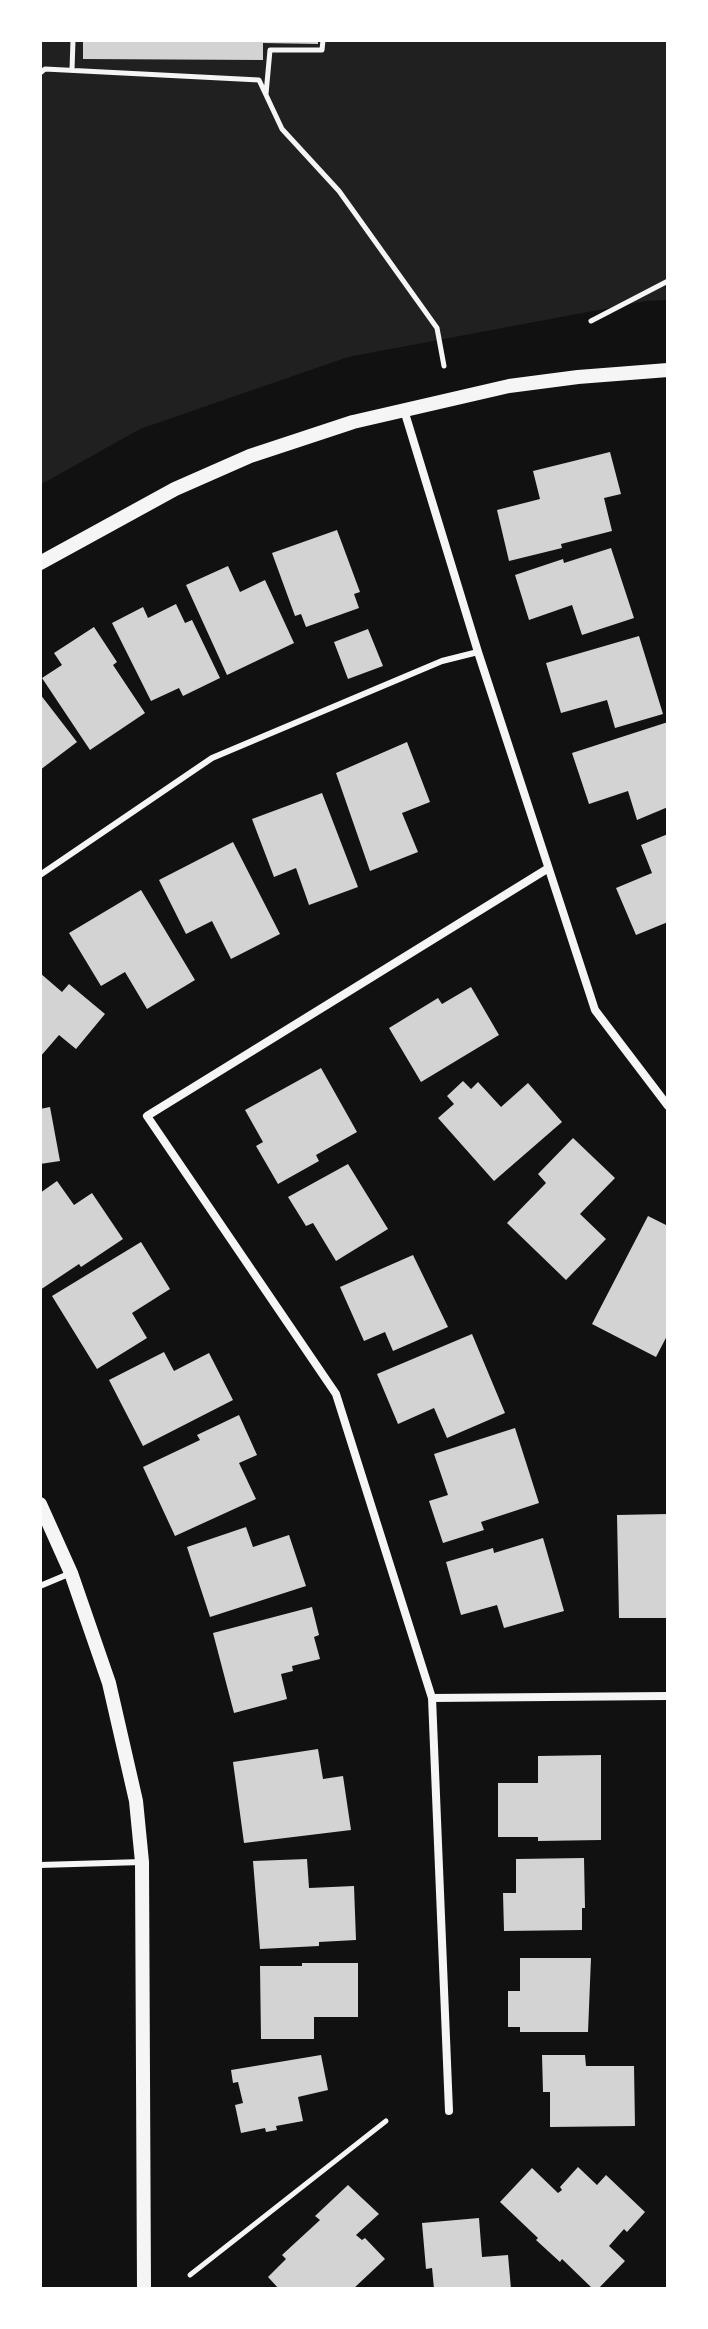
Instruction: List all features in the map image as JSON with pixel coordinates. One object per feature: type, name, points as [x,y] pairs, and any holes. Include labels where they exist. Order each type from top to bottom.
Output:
[{"type":"street","points":[[40,563],[175,489],[250,456],[353,422],[509,386],[668,370]]},
{"type":"street","points":[[404,409],[478,652],[595,1010],[668,1106]]},
{"type":"street","points":[[449,2111],[432,1698],[336,1394],[147,1116],[547,869]]},
{"type":"street","points":[[40,1504],[71,1573],[109,1683],[136,1801],[142,1862],[144,2289]]},
{"type":"street","points":[[432,1698],[668,1696]]},
{"type":"lane","points":[[40,875],[212,758],[442,661],[478,652]]},
{"type":"lane","points":[[40,1586],[71,1573]]},
{"type":"lane","points":[[40,1865],[142,1862]]},
{"type":"path","points":[[72,70],[73,40]]},
{"type":"path","points":[[266,95],[270,50],[322,50],[323,40]]},
{"type":"path","points":[[40,73],[45,69],[259,80],[282,129],[339,191],[437,328],[444,366]]},
{"type":"path","points":[[591,321],[668,281]]},
{"type":"path","points":[[190,2275],[386,2121]]},
{"type":"shaded area","points":[[40,40],[668,40],[668,300],[646,301],[348,357],[140,429],[40,485]]},
{"type":"building","points":[[83,40],[318,40],[318,44],[263,43],[263,60],[83,59]]},
{"type":"building","points":[[610,452],[621,494],[604,498],[612,531],[509,561],[497,510],[540,499],[533,471]]},
{"type":"building","points":[[337,530],[360,592],[354,594],[359,608],[306,627],[301,614],[295,616],[272,553]]},
{"type":"building","points":[[611,548],[634,618],[582,635],[572,605],[529,620],[515,575],[563,559],[564,563]]},
{"type":"building","points":[[228,566],[240,592],[265,580],[294,643],[227,675],[186,585]]},
{"type":"building","points":[[176,604],[185,623],[192,620],[220,678],[183,696],[179,688],[151,701],[112,623],[143,607],[148,618]]},
{"type":"building","points":[[94,627],[117,662],[113,665],[145,713],[90,750],[42,678],[62,665],[54,653]]},
{"type":"building","points":[[368,629],[383,666],[348,679],[334,642]]},
{"type":"building","points":[[639,636],[663,714],[615,728],[607,700],[561,713],[546,663]]},
{"type":"building","points":[[40,694],[77,742],[40,770]]},
{"type":"building","points":[[668,722],[668,807],[637,820],[628,791],[589,804],[572,753]]},
{"type":"building","points":[[407,742],[430,802],[402,813],[418,852],[370,871],[336,773]]},
{"type":"building","points":[[322,793],[358,887],[309,905],[296,868],[274,877],[252,819]]},
{"type":"building","points":[[668,834],[668,922],[636,935],[616,888],[652,873],[641,845]]},
{"type":"building","points":[[233,842],[280,934],[231,959],[212,921],[186,934],[159,880]]},
{"type":"building","points":[[141,890],[195,980],[147,1009],[125,972],[101,986],[69,933]]},
{"type":"building","points":[[40,973],[62,992],[69,984],[105,1014],[76,1049],[59,1035],[40,1057]]},
{"type":"building","points":[[471,987],[499,1035],[421,1082],[389,1028],[438,998],[442,1004]]},
{"type":"building","points":[[321,1068],[357,1132],[316,1155],[319,1161],[278,1184],[256,1146],[263,1142],[245,1110]]},
{"type":"building","points":[[463,1081],[471,1089],[478,1082],[501,1107],[528,1083],[562,1122],[494,1181],[438,1118],[454,1104],[447,1096]]},
{"type":"building","points":[[50,1107],[60,1161],[40,1164],[40,1109]]},
{"type":"building","points":[[573,1138],[615,1178],[580,1214],[606,1239],[566,1280],[507,1223],[546,1183],[538,1174]]},
{"type":"building","points":[[348,1164],[388,1229],[336,1261],[313,1223],[306,1226],[288,1197]]},
{"type":"building","points":[[57,1181],[74,1205],[92,1193],[123,1239],[40,1290],[40,1193]]},
{"type":"building","points":[[648,1216],[668,1226],[668,1334],[656,1357],[592,1324]]},
{"type":"building","points":[[141,1242],[170,1289],[132,1313],[147,1338],[97,1369],[52,1296]]},
{"type":"building","points":[[413,1255],[448,1327],[393,1351],[385,1332],[364,1341],[340,1287]]},
{"type":"building","points":[[472,1334],[505,1413],[447,1438],[434,1408],[398,1424],[377,1374]]},
{"type":"building","points":[[164,1352],[174,1371],[209,1353],[233,1400],[143,1446],[109,1380]]},
{"type":"building","points":[[239,1415],[257,1455],[239,1463],[256,1499],[175,1536],[143,1467],[200,1440],[197,1435]]},
{"type":"building","points":[[515,1428],[539,1503],[481,1522],[484,1530],[443,1543],[429,1501],[448,1495],[434,1454]]},
{"type":"building","points":[[668,1514],[668,1618],[619,1618],[617,1515]]},
{"type":"building","points":[[246,1527],[253,1547],[289,1535],[306,1586],[210,1617],[187,1547]]},
{"type":"building","points":[[543,1538],[564,1611],[504,1628],[497,1605],[461,1615],[446,1562],[493,1548],[494,1553]]},
{"type":"building","points":[[312,1607],[319,1635],[314,1637],[320,1659],[292,1666],[293,1671],[281,1674],[287,1699],[234,1713],[213,1633]]},
{"type":"building","points":[[318,1749],[323,1779],[343,1776],[351,1830],[244,1843],[233,1762]]},
{"type":"building","points":[[601,1755],[601,1840],[538,1841],[538,1837],[498,1837],[498,1783],[538,1783],[538,1756]]},
{"type":"building","points":[[584,1858],[582,1930],[504,1931],[503,1893],[516,1893],[516,1859]]},
{"type":"building","points":[[307,1859],[309,1888],[354,1886],[356,1940],[319,1942],[319,1946],[260,1949],[253,1861]]},
{"type":"building","points":[[520,1958],[591,1958],[588,2032],[520,2032],[520,2027],[508,2027],[508,1991],[520,1991]]},
{"type":"building","points":[[302,1963],[358,1963],[358,2017],[314,2017],[314,2039],[261,2039],[260,1966],[302,1966]]},
{"type":"building","points":[[321,2055],[328,2090],[298,2097],[303,2121],[276,2126],[277,2130],[266,2132],[265,2128],[241,2133],[235,2105],[243,2103],[238,2082],[233,2083],[231,2070]]},
{"type":"building","points":[[542,2055],[585,2055],[586,2066],[634,2066],[635,2126],[550,2127],[550,2092],[543,2092]]},
{"type":"building","points":[[578,2167],[597,2185],[606,2175],[645,2212],[609,2246],[625,2261],[598,2289],[593,2289],[562,2259],[560,2262],[500,2202],[532,2168],[558,2193]]},
{"type":"building","points":[[348,2185],[379,2214],[356,2235],[362,2240],[365,2238],[385,2259],[353,2289],[279,2289],[268,2277],[286,2259],[282,2255],[320,2220],[315,2216]]},
{"type":"building","points":[[479,2218],[482,2257],[508,2255],[511,2289],[434,2289],[432,2268],[426,2269],[422,2223]]}]
